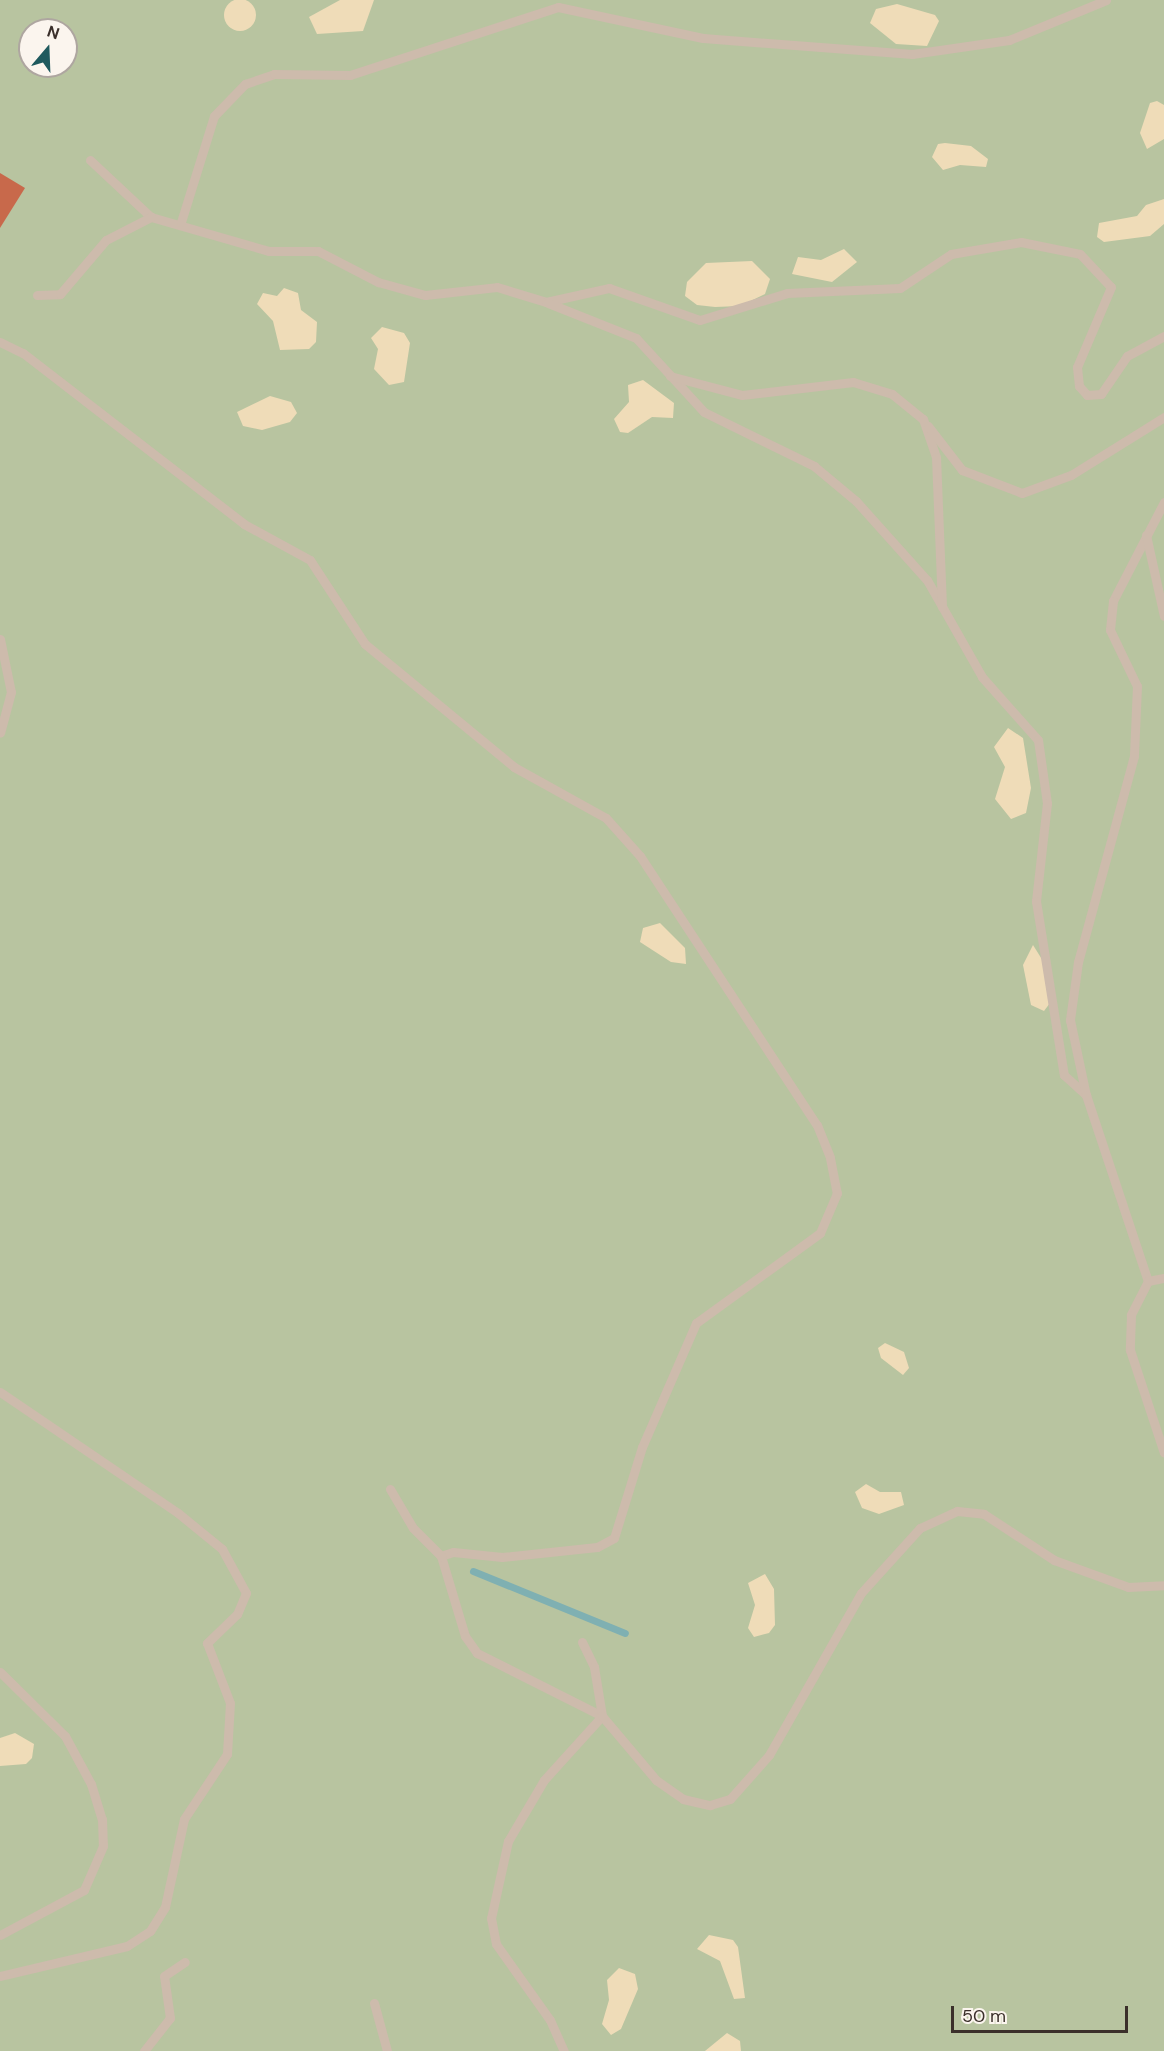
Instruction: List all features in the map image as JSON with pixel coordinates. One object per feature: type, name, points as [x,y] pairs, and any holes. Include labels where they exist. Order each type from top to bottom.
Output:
[{"type":"lane","points":[[181,222],[214,116],[245,84],[274,75],[350,75],[558,7],[703,38],[912,54],[1009,40],[1106,0]]},
{"type":"lane","points":[[90,160],[151,217],[181,222],[269,251],[318,251],[409,292],[497,287],[546,302],[636,338],[704,412],[814,466],[856,501],[927,580],[942,611],[982,677],[1038,740],[1047,802],[1036,901],[1064,1075],[1086,1095]]},
{"type":"lane","points":[[37,295],[60,294],[106,240],[151,217]]},
{"type":"lane","points":[[546,302],[609,288],[700,320],[787,293],[900,288],[951,254],[1021,242],[1080,254],[1111,287],[1077,367],[1079,386],[1087,395],[1101,394],[1127,356],[1163,339]]},
{"type":"lane","points":[[0,342],[23,353],[244,524],[310,560],[365,644],[514,767],[606,818],[640,856],[817,1125],[830,1158],[837,1192],[820,1233],[696,1323],[642,1447],[614,1538],[597,1547],[502,1557],[453,1552],[441,1556]]},
{"type":"lane","points":[[668,375],[742,395],[854,382],[892,394],[923,419],[962,470],[1022,493],[1071,475],[1164,417]]},
{"type":"lane","points":[[923,419],[936,457],[942,611]]},
{"type":"lane","points":[[1164,502],[1113,602],[1110,630],[1137,686],[1134,756],[1071,994],[1070,1020],[1086,1095],[1148,1281],[1131,1315],[1130,1350],[1164,1453]]},
{"type":"lane","points":[[1146,535],[1164,616]]},
{"type":"lane","points":[[0,639],[11,692],[0,733]]},
{"type":"lane","points":[[1148,1281],[1164,1278]]},
{"type":"lane","points":[[0,1392],[186,1520],[222,1549],[246,1593],[237,1614],[207,1643],[230,1703],[227,1754],[184,1818],[165,1907],[150,1931],[127,1947],[0,1976]]},
{"type":"lane","points":[[390,1489],[413,1528],[441,1556],[465,1636],[477,1653],[602,1716],[656,1780],[683,1799],[710,1805],[730,1799],[769,1755],[861,1593],[920,1528],[957,1511],[984,1514],[1054,1560],[1128,1587],[1164,1585]]},
{"type":"lane","points":[[582,1642],[594,1666],[602,1716]]},
{"type":"lane","points":[[0,1672],[65,1736],[91,1784],[102,1819],[103,1846],[84,1890],[0,1935]]},
{"type":"lane","points":[[564,2051],[550,2020],[496,1944],[491,1918],[508,1841],[544,1780],[602,1716]]},
{"type":"lane","points":[[144,2051],[170,2018],[164,1976],[185,1962]]},
{"type":"lane","points":[[374,2003],[387,2051]]},
{"type":"green space","points":[[0,0],[1164,0],[1164,2051],[0,2051]]},
{"type":"sand","points":[[240,-1],[251,4],[256,15],[251,26],[240,31],[229,26],[224,15],[229,4]]},
{"type":"sand","points":[[340,0],[374,0],[363,31],[317,34],[309,17]]},
{"type":"sand","points":[[897,4],[935,15],[939,21],[927,46],[896,44],[870,23],[876,9]]},
{"type":"sand","points":[[1157,101],[1164,105],[1164,139],[1147,149],[1140,133],[1150,103]]},
{"type":"sand","points":[[938,144],[971,146],[988,159],[986,167],[960,165],[943,170],[932,157]]},
{"type":"sand","points":[[1164,199],[1164,224],[1150,236],[1104,242],[1097,237],[1099,223],[1137,216],[1146,205]]},
{"type":"sand","points":[[844,249],[857,262],[832,282],[792,274],[798,257],[821,260]]},
{"type":"sand","points":[[752,261],[770,279],[765,294],[740,306],[715,307],[697,305],[685,296],[687,282],[706,263]]},
{"type":"sand","points":[[284,288],[298,293],[301,310],[317,322],[316,342],[309,349],[280,350],[273,321],[257,304],[263,293],[277,296]]},
{"type":"sand","points":[[382,327],[404,333],[410,343],[404,382],[389,385],[374,369],[378,349],[371,338]]},
{"type":"sand","points":[[643,380],[674,403],[673,418],[652,417],[628,433],[620,432],[614,419],[629,402],[628,385]]},
{"type":"sand","points":[[270,396],[291,402],[297,413],[290,422],[262,430],[243,426],[237,412]]},
{"type":"sand","points":[[1008,728],[1023,738],[1031,788],[1026,813],[1011,819],[995,799],[1005,767],[994,747]]},
{"type":"sand","points":[[660,923],[685,948],[686,964],[671,962],[640,942],[643,928]]},
{"type":"sand","points":[[1033,945],[1043,961],[1050,1003],[1044,1011],[1031,1005],[1023,965]]},
{"type":"sand","points":[[885,1343],[904,1352],[909,1368],[903,1375],[881,1358],[878,1348]]},
{"type":"sand","points":[[866,1484],[880,1492],[901,1492],[904,1505],[879,1514],[862,1508],[855,1492]]},
{"type":"sand","points":[[765,1574],[774,1589],[775,1625],[769,1633],[754,1637],[748,1628],[755,1605],[748,1583]]},
{"type":"sand","points":[[15,1733],[34,1744],[32,1758],[26,1764],[0,1766],[0,1738]]},
{"type":"sand","points":[[709,1935],[733,1940],[738,1947],[745,1998],[734,1999],[720,1961],[697,1949]]},
{"type":"sand","points":[[619,1968],[635,1974],[638,1989],[621,2029],[611,2035],[602,2024],[609,2000],[607,1980]]},
{"type":"sand","points":[[727,2033],[740,2041],[741,2051],[705,2051]]},
{"type":"building","points":[[0,173],[25,188],[0,228]]},
{"type":"waterway","points":[[473,1571],[625,1633]]}]
